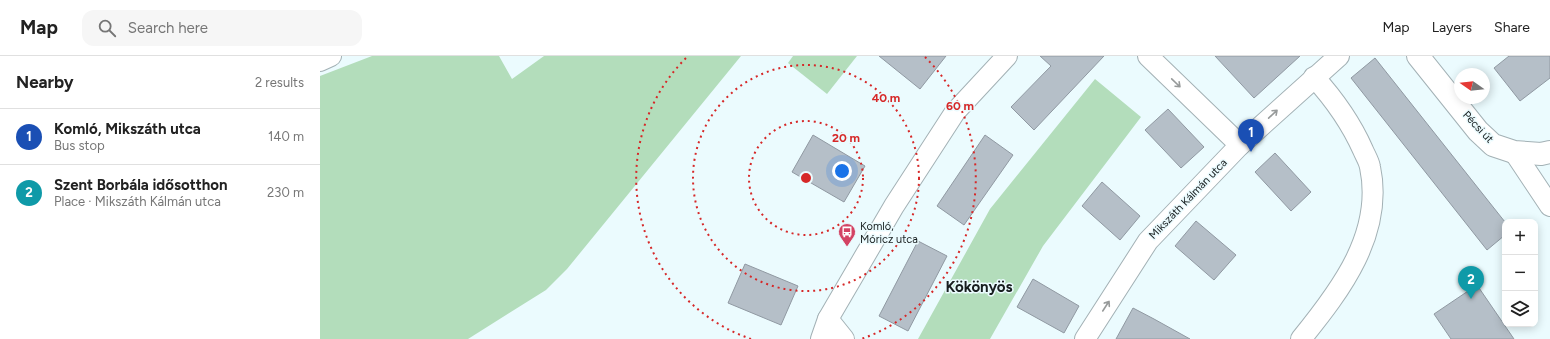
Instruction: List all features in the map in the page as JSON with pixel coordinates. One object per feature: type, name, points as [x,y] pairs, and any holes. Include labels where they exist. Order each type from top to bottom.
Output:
[{"type":"main road","name":"Pécsi út","points":[[1418,56],[1478,131],[1493,145],[1514,152],[1541,154],[1550,152]]},
{"type":"street","points":[[320,61],[331,56]]},
{"type":"street","points":[[820,339],[828,319],[894,206],[955,112],[1007,56]]},
{"type":"street","points":[[1148,56],[1240,145]]},
{"type":"street","name":"Mikszáth Kálmán utca","points":[[1085,339],[1148,241],[1240,145],[1339,56]]},
{"type":"street","points":[[1302,339],[1324,311],[1349,273],[1361,249],[1372,212],[1373,196],[1370,165],[1360,144],[1344,114],[1314,77]]},
{"type":"street","points":[[1514,152],[1550,206]]},
{"type":"street","points":[[828,319],[844,339]]},
{"type":"green space","points":[[372,56],[499,56],[512,79],[544,56],[741,56],[567,269],[546,290],[468,339],[320,339],[320,76]]},
{"type":"green space","points":[[793,56],[857,56],[827,94],[788,63]]},
{"type":"green space","points":[[1095,79],[1141,117],[1043,246],[990,339],[918,339],[990,209]]},
{"type":"building","points":[[879,56],[946,56],[920,89]]},
{"type":"building","points":[[1040,56],[1104,56],[1034,130],[1011,107],[1051,66]]},
{"type":"building","points":[[1215,56],[1300,56],[1254,98]]},
{"type":"building","points":[[1509,56],[1550,56],[1550,78],[1520,101],[1494,68]]},
{"type":"building","points":[[1375,58],[1503,219],[1502,238],[1487,250],[1351,78]]},
{"type":"building","points":[[1168,109],[1204,147],[1181,168],[1145,130]]},
{"type":"building","points":[[813,135],[865,166],[844,202],[792,172]]},
{"type":"building","points":[[985,135],[1013,155],[964,225],[937,206]]},
{"type":"building","points":[[1275,153],[1311,192],[1291,211],[1255,172]]},
{"type":"building","points":[[1102,182],[1140,216],[1120,240],[1082,206]]},
{"type":"building","points":[[1196,221],[1236,255],[1214,280],[1175,246]]},
{"type":"building","points":[[918,241],[947,256],[908,331],[879,316]]},
{"type":"building","points":[[745,264],[798,286],[781,325],[728,303]]},
{"type":"building","points":[[1033,279],[1079,306],[1064,333],[1017,307]]},
{"type":"building","points":[[1477,285],[1502,321],[1502,327],[1506,327],[1514,339],[1451,339],[1434,314]]},
{"type":"building","points":[[1133,308],[1154,319],[1190,339],[1116,339]]},
{"type":"place","name":"Komló, Mikszáth utca","points":[[1251,152]]},
{"type":"place","name":"Komló, Móricz utca","points":[[847,247]]},
{"type":"place","name":"Szent Borbála idősotthon","points":[[1471,299]]},
{"type":"district","name":"Kökönyös","points":[[979,287]]}]
